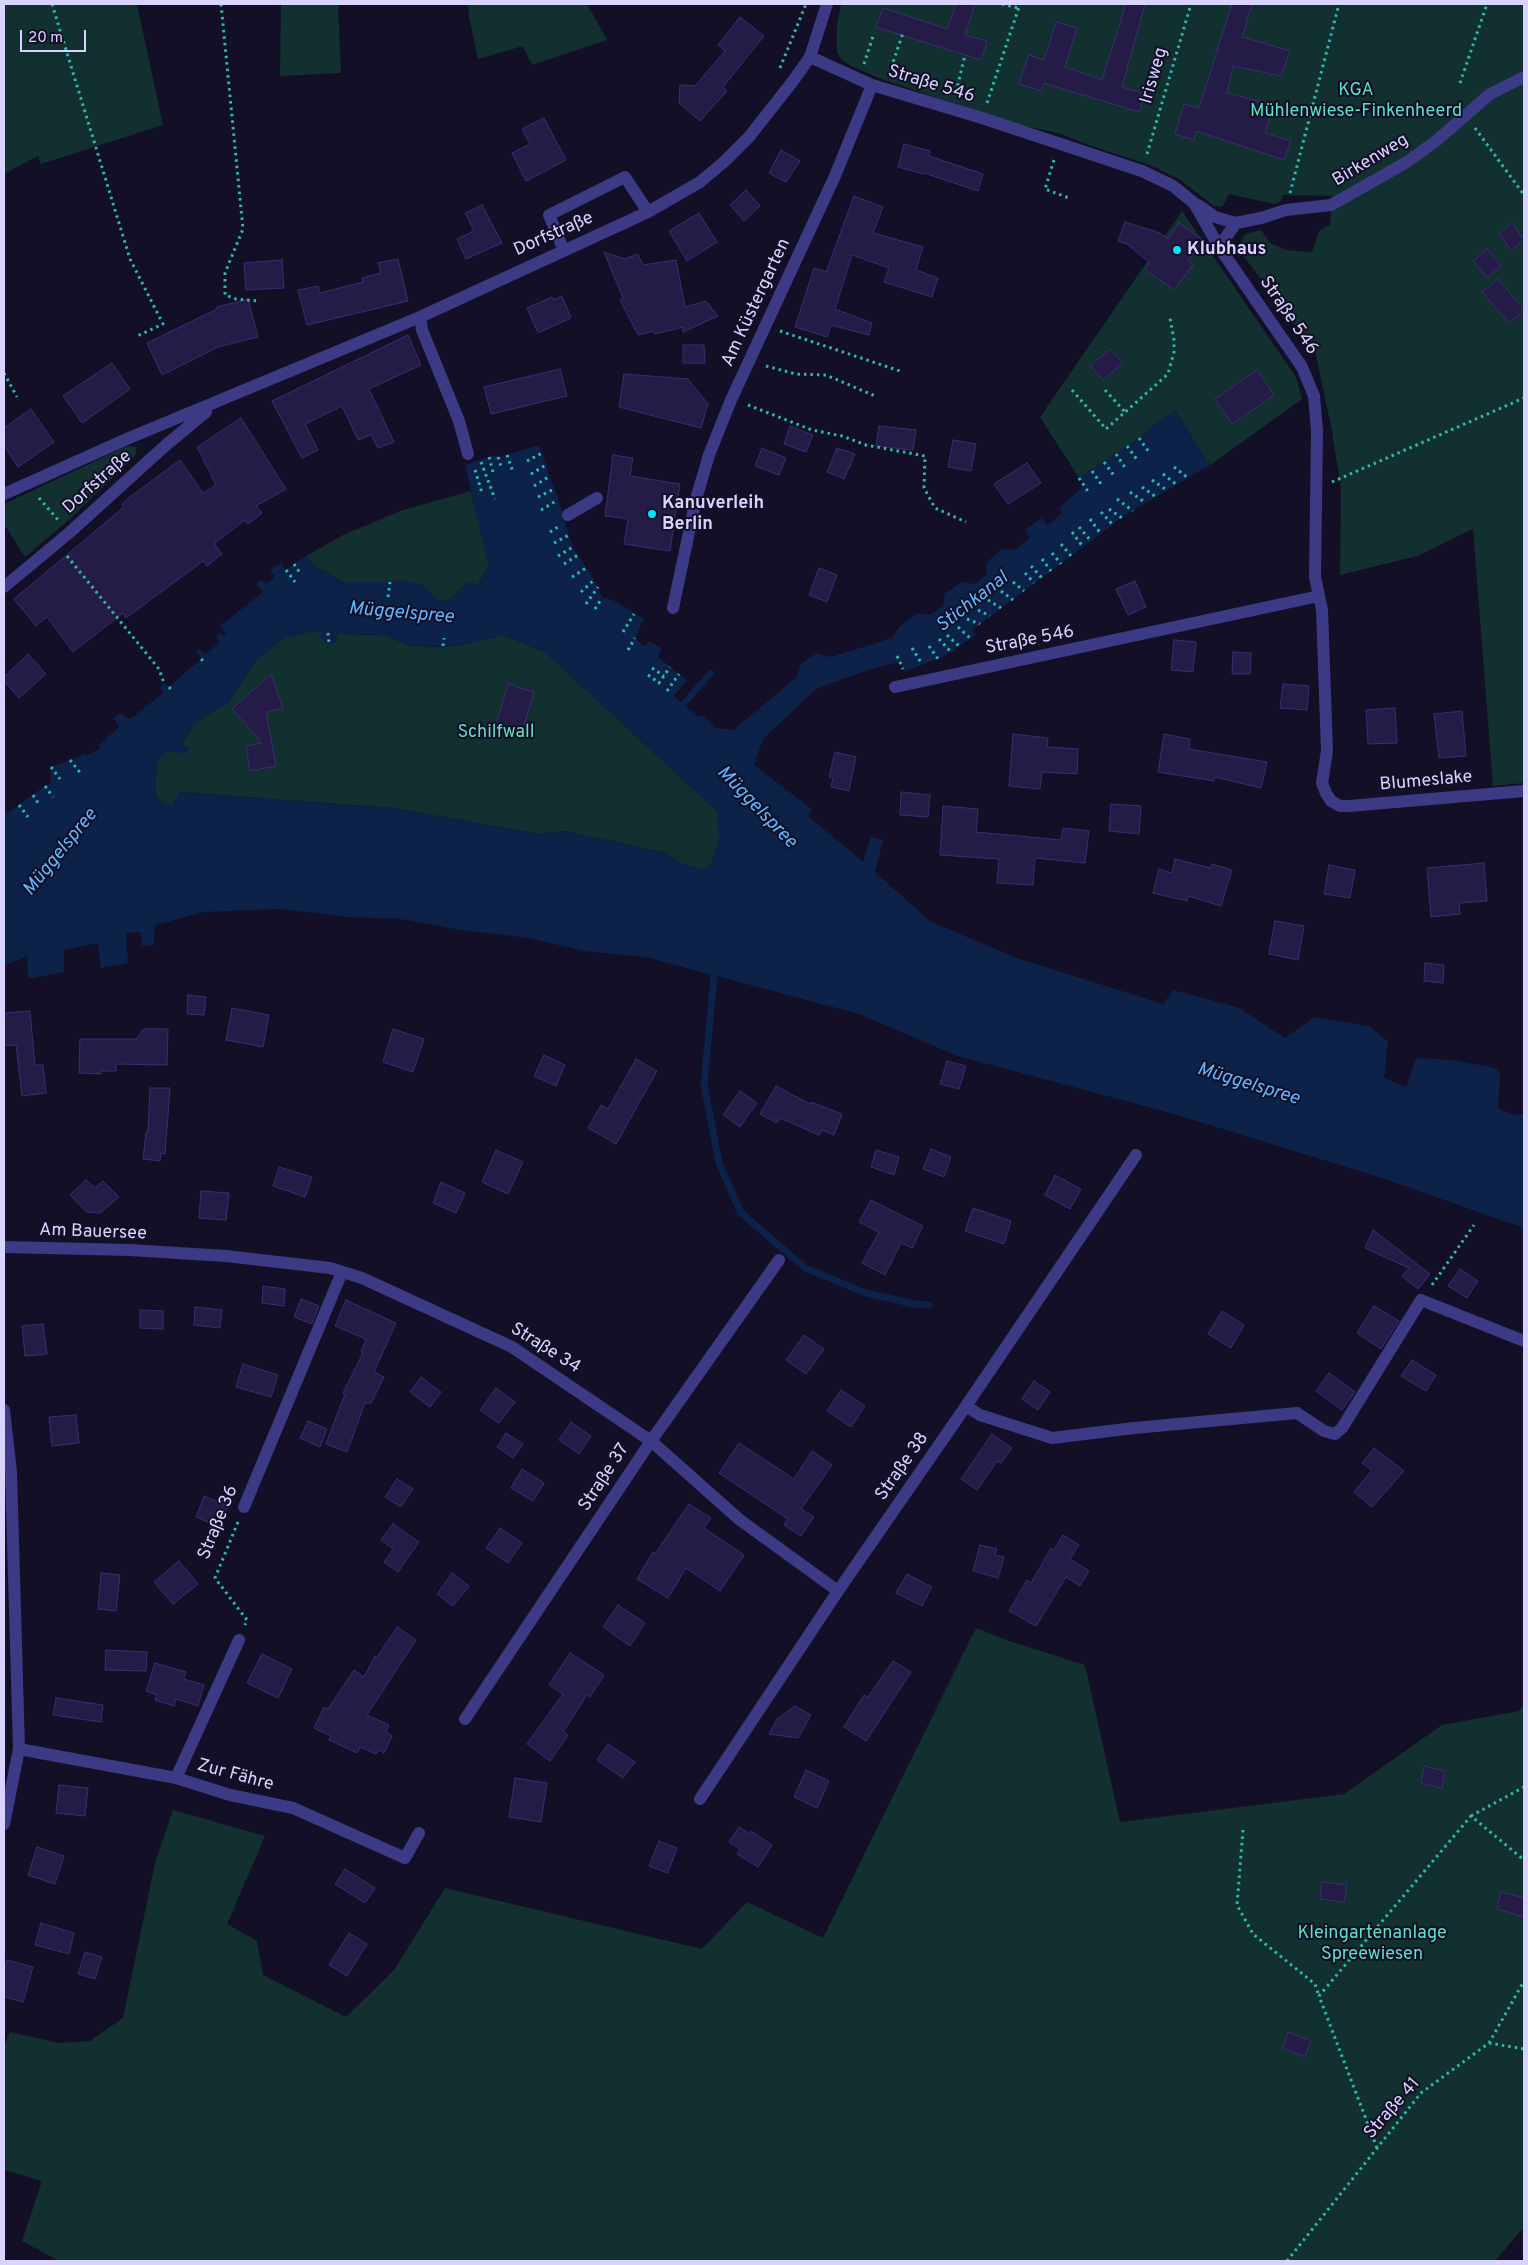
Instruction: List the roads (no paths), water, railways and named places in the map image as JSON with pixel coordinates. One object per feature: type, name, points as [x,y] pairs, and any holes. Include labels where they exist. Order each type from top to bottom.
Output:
[{"type":"street","name":"Dorfstraße","points":[[4,494],[129,438],[215,404],[420,317],[648,212],[700,182],[749,137],[810,57],[827,4]]},
{"type":"street","points":[[810,57],[872,85]]},
{"type":"street","name":"Birkenweg","points":[[1236,223],[1286,210],[1331,205],[1407,162],[1490,94],[1524,77]]},
{"type":"street","name":"Straße 546","points":[[872,85],[982,118],[1142,171],[1173,186],[1194,203],[1219,247],[1302,366],[1314,396],[1317,430],[1315,577],[1322,610],[1326,751],[1322,783],[1331,800]]},
{"type":"street","name":"Am Küstergarten","points":[[673,608],[696,499],[708,455],[835,176],[872,85]]},
{"type":"street","points":[[564,251],[549,215],[626,177],[648,212]]},
{"type":"street","points":[[1194,203],[1215,217],[1236,223],[1219,247]]},
{"type":"street","points":[[420,317],[422,330],[459,421],[470,458]]},
{"type":"street","name":"Dorfstraße","points":[[4,587],[69,533],[166,445],[215,404]]},
{"type":"street","points":[[568,515],[597,498]]},
{"type":"street","name":"Straße 546","points":[[894,687],[1319,596]]},
{"type":"street","name":"Blumeslake","points":[[1331,800],[1340,806],[1349,806],[1524,791]]},
{"type":"street","name":"Straße 38","points":[[700,1799],[838,1591],[1136,1155]]},
{"type":"street","name":"Am Bauersee","points":[[4,1247],[180,1254]]},
{"type":"street","name":"Straße 34","points":[[180,1254],[249,1258],[342,1272],[362,1278],[512,1347],[651,1441],[740,1520],[838,1591]]},
{"type":"street","name":"Straße 37","points":[[465,1719],[651,1441],[779,1260]]},
{"type":"street","name":"Straße 36","points":[[244,1506],[342,1272]]},
{"type":"street","points":[[966,1406],[980,1415],[1052,1438],[1134,1428],[1297,1413],[1324,1431],[1335,1434],[1342,1428],[1421,1300],[1524,1341]]},
{"type":"street","points":[[4,1410],[11,1472],[19,1749],[4,1824]]},
{"type":"street","points":[[176,1778],[239,1640]]},
{"type":"street","name":"Zur Fähre","points":[[19,1749],[176,1778],[230,1796],[293,1808],[405,1858],[419,1833]]},
{"type":"water","points":[[1175,411],[1210,465],[1127,514],[972,630],[976,635],[942,657],[904,672],[899,662],[871,669],[816,689],[763,739],[754,765],[813,810],[808,816],[863,862],[871,837],[883,840],[875,872],[931,922],[1017,958],[1163,1004],[1173,990],[1240,1008],[1285,1038],[1314,1017],[1369,1026],[1388,1042],[1384,1078],[1406,1087],[1416,1058],[1454,1060],[1495,1068],[1500,1073],[1498,1109],[1515,1115],[1524,1114],[1524,1228],[1382,1178],[1174,1114],[958,1056],[859,1014],[645,957],[584,951],[529,938],[460,930],[400,919],[347,917],[281,909],[204,912],[155,925],[154,945],[142,946],[140,932],[126,933],[128,963],[101,968],[98,943],[64,950],[64,972],[28,979],[27,956],[4,966],[4,815],[51,782],[51,767],[86,754],[87,756],[100,748],[99,745],[119,727],[114,718],[121,713],[130,719],[163,693],[160,686],[164,683],[169,687],[202,658],[196,652],[200,649],[206,654],[220,642],[216,637],[220,633],[223,636],[226,633],[220,626],[263,592],[256,584],[261,579],[266,584],[275,577],[270,570],[281,563],[286,570],[306,556],[316,567],[344,582],[390,582],[395,579],[422,585],[438,600],[448,601],[468,582],[478,585],[489,566],[465,465],[494,455],[498,457],[539,445],[562,511],[566,510],[569,520],[565,523],[573,547],[594,580],[602,597],[615,601],[644,619],[635,638],[645,647],[649,641],[662,648],[658,657],[687,680],[674,696],[681,702],[710,669],[715,673],[686,706],[698,716],[704,716],[716,728],[733,730],[797,677],[801,664],[817,653],[831,657],[892,638],[900,626],[918,613],[930,615],[943,606],[945,593],[962,582],[975,584],[987,574],[986,563],[1002,549],[1015,550],[1030,538],[1025,530],[1042,518],[1047,525],[1061,514],[1060,507],[1084,486],[1079,478],[1146,433],[1148,429]],"holes":[[[317,630],[326,643],[336,643],[337,634],[385,635],[410,646],[452,647],[504,635],[545,652],[717,811],[719,839],[712,864],[702,870],[680,863],[667,853],[564,831],[540,834],[392,808],[180,792],[173,804],[163,804],[155,796],[157,760],[166,752],[188,753],[189,747],[181,745],[195,722],[228,703],[257,659],[284,638]]]},
{"type":"waterway","points":[[714,976],[704,1085],[719,1163],[741,1213],[805,1268],[866,1293],[914,1304],[929,1305]]},
{"type":"place","name":"Klubhaus","points":[[1177,250]]},
{"type":"place","name":"Kanuverleih Berlin","points":[[652,514]]},
{"type":"park label","name":"KGA Mühlenwiese-Finkenheerd","points":[[1356,101]]},
{"type":"park label","name":"Schilfwall","points":[[496,733]]},
{"type":"park label","name":"Kleingartenanlage Spreewiesen","points":[[1372,1944]]},
{"type":"water label","name":"Stichkanal","points":[[973,603]]},
{"type":"water label","name":"Müggelspree","points":[[401,614]]},
{"type":"water label","name":"Müggelspree","points":[[756,808]]},
{"type":"water label","name":"Müggelspree","points":[[61,853]]},
{"type":"water label","name":"Müggelspree","points":[[1248,1085]]}]
